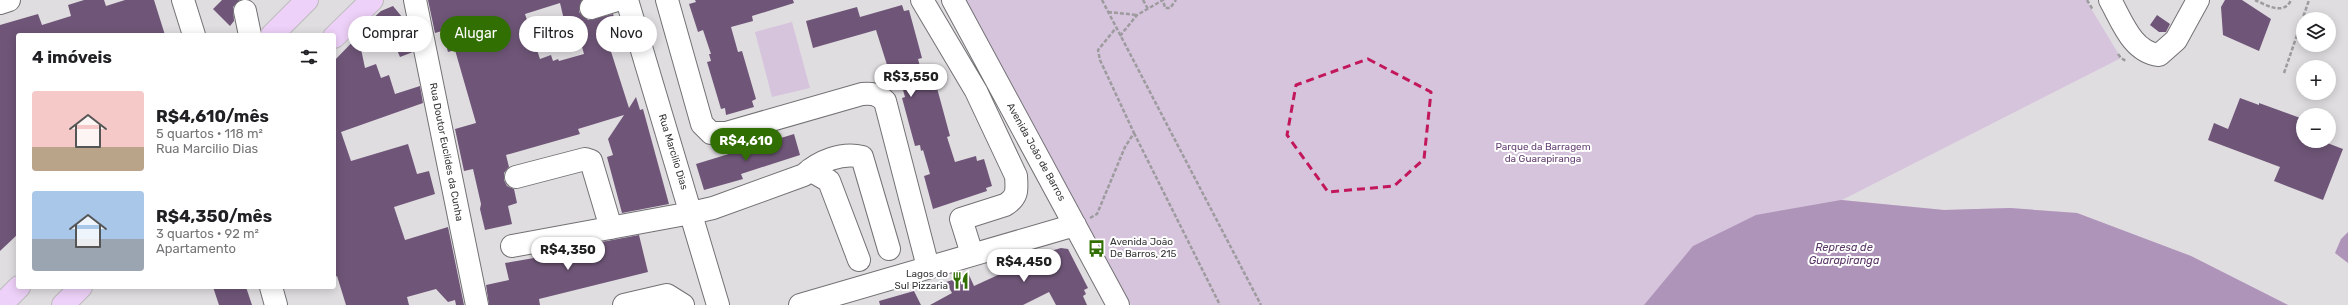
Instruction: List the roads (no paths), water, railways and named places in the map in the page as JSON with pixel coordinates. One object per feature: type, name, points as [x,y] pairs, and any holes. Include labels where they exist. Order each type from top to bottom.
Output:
[{"type":"main road","points":[[274,33],[307,0]]},
{"type":"main road","points":[[336,35],[372,0]]},
{"type":"main road","points":[[1,305],[17,289]]},
{"type":"main road","points":[[63,305],[79,289]]},
{"type":"street","points":[[0,3],[9,0]]},
{"type":"street","points":[[183,0],[193,33]]},
{"type":"street","name":"Rua Doutor Euclides da Cunha","points":[[415,0],[477,305]]},
{"type":"street","points":[[591,8],[617,0]]},
{"type":"street","name":"Rua Marcilio Dias","points":[[627,0],[718,305]]},
{"type":"street","points":[[667,0],[702,124],[711,133],[726,133],[862,94],[872,93],[879,96],[887,105],[927,264]]},
{"type":"street","points":[[922,0],[976,91],[1016,176],[1017,191],[1012,201],[1005,205],[961,219],[971,251]]},
{"type":"street","name":"Avenida João de Barros","points":[[953,0],[1118,305]]},
{"type":"street","points":[[2110,0],[2135,44],[2150,54],[2160,55],[2176,40],[2198,0]]},
{"type":"street","points":[[245,11],[250,33]]},
{"type":"street","points":[[512,246],[713,208],[804,175],[826,161],[853,155],[862,157],[889,249]]},
{"type":"street","points":[[516,177],[585,159],[591,161],[611,228]]},
{"type":"street","points":[[810,170],[829,181],[859,260]]},
{"type":"street","points":[[800,305],[971,251],[1076,225]]},
{"type":"street","points":[[272,289],[276,305]]},
{"type":"street","points":[[624,305],[667,295],[683,305]]},
{"type":"water","name":"Represa de Guarapiranga","points":[[1841,200],[1944,210],[2010,208],[2077,213],[2191,256],[2288,305],[1644,305],[1693,246],[1756,215]]},
{"type":"water","points":[[2348,232],[2348,263],[2335,253],[2341,239]]},
{"type":"place","name":"Avenida João De Barros, 215","points":[[1097,248]]},
{"type":"place","name":"Lagos do Sul Pizzaria","points":[[961,280]]},
{"type":"park label","name":"Parque da Barragem da Guarapiranga","points":[[1543,152]]}]
